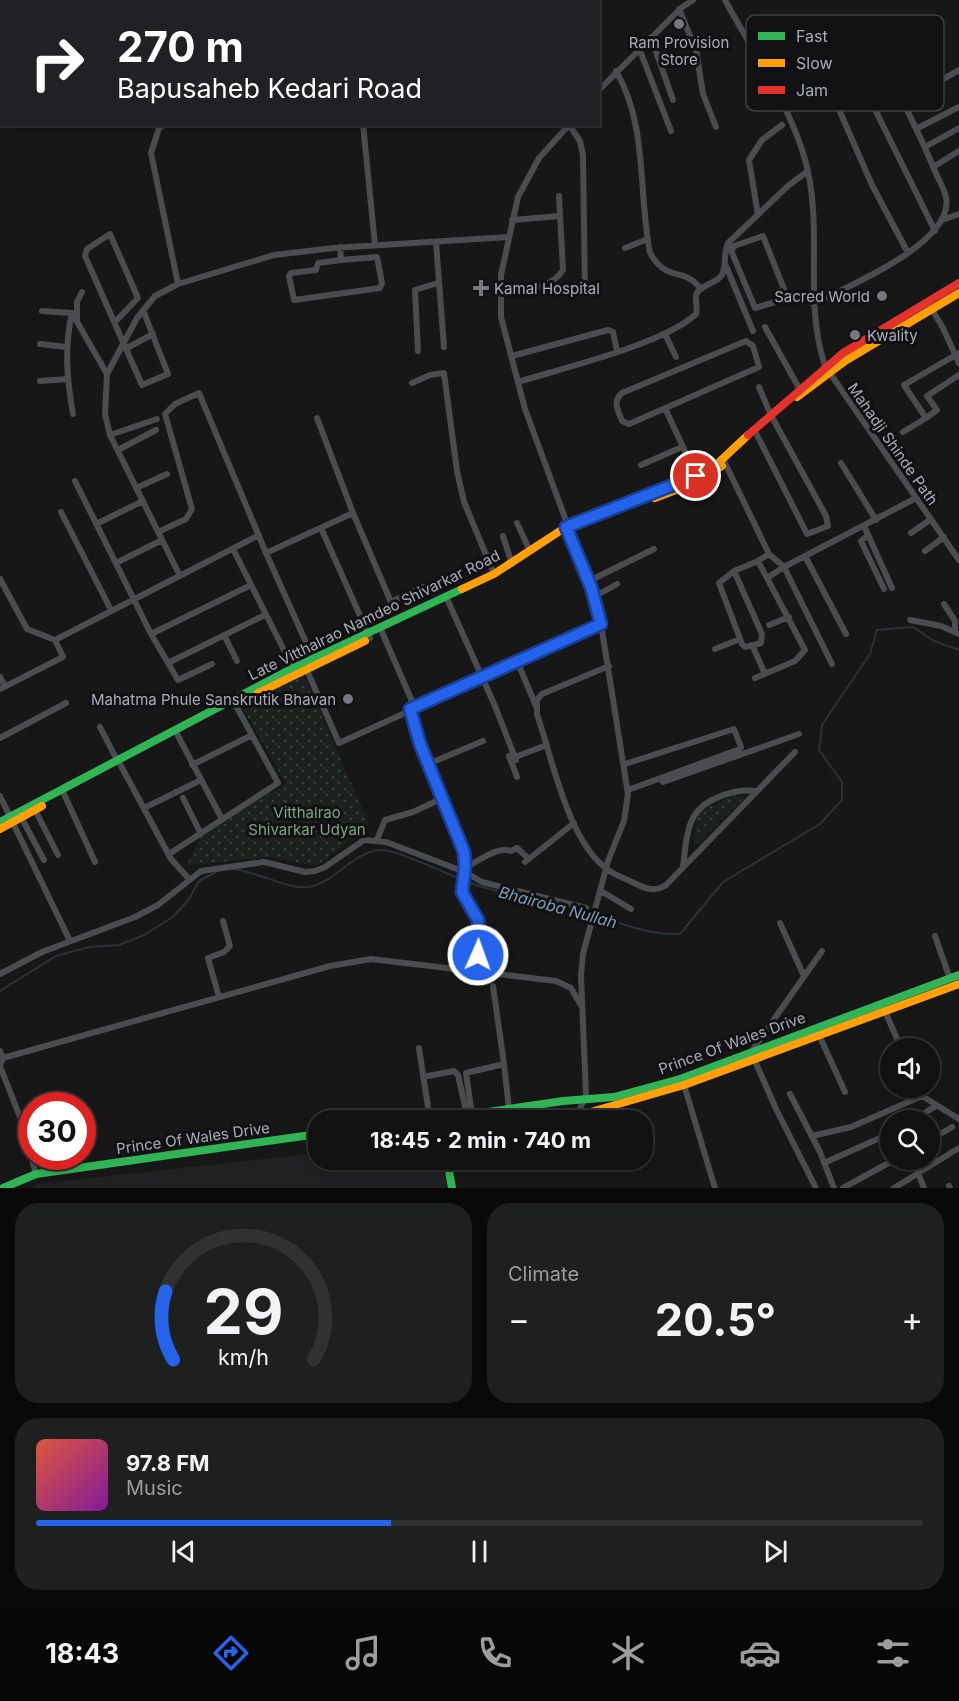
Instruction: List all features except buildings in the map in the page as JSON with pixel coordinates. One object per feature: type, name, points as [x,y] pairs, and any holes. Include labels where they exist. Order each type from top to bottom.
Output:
[{"type":"main road","name":"Late Vitthalrao Namdeo Shivarkar Road","points":[[0,822],[35,810],[119,762],[236,704],[305,666],[494,574],[567,529],[715,466],[799,388],[929,305],[959,283]]},
{"type":"main road","name":"Late Vitthalrao Namdeo Shivarkar Road","points":[[929,305],[959,293]]},
{"type":"main road","name":"Late Vitthalrao Namdeo Shivarkar Road","points":[[0,829],[15,818],[293,668],[305,666],[313,658],[382,632],[513,569],[567,529],[700,481],[725,463],[771,415],[827,369]]},
{"type":"main road","name":"Prince Of Wales Drive","points":[[595,1110],[684,1085],[752,1055],[819,1035],[959,975]]},
{"type":"main road","name":"Prince Of Wales Drive","points":[[502,1110],[614,1097],[680,1079],[884,1007],[959,984]]},
{"type":"main road","name":"Prince Of Wales Drive","points":[[3,1188],[36,1174],[308,1135]]},
{"type":"main road","points":[[451,1170],[452,1188]]},
{"type":"street","points":[[600,89],[679,9],[693,0]]},
{"type":"street","name":"Mahadji Shinde Path","points":[[725,0],[746,39]]},
{"type":"street","points":[[679,9],[696,50],[703,94],[716,127]]},
{"type":"street","points":[[651,37],[673,100]]},
{"type":"street","points":[[639,48],[671,131]]},
{"type":"street","points":[[944,79],[959,70]]},
{"type":"street","points":[[616,71],[629,100],[636,128],[650,253],[657,264],[667,272],[687,275],[701,289]]},
{"type":"street","points":[[916,129],[959,107]]},
{"type":"street","name":"Mahadji Shinde Path","points":[[785,111],[808,171],[813,212],[815,331],[827,369],[959,560]]},
{"type":"street","points":[[840,111],[872,185],[908,253]]},
{"type":"street","points":[[876,111],[935,231]]},
{"type":"street","points":[[813,304],[908,253],[935,231],[942,220],[946,211],[946,197],[907,111]]},
{"type":"street","points":[[758,215],[749,160],[762,140],[782,125]]},
{"type":"street","points":[[162,126],[159,128],[151,153],[178,284]]},
{"type":"street","points":[[363,126],[375,245]]},
{"type":"street","points":[[568,126],[539,158],[518,197],[508,237],[501,292],[501,317],[525,409],[567,529],[594,597],[609,666],[628,792],[624,821],[606,869],[601,894],[587,936],[581,976],[586,1095],[579,1110]]},
{"type":"street","points":[[570,126],[580,141],[583,155],[585,294]]},
{"type":"street","points":[[925,147],[959,128]]},
{"type":"street","points":[[933,167],[959,151]]},
{"type":"street","points":[[753,331],[726,266],[725,249],[728,243],[808,171]]},
{"type":"street","points":[[501,292],[546,285],[559,277],[563,270],[560,196]]},
{"type":"street","points":[[942,220],[959,214]]},
{"type":"street","points":[[512,220],[560,216]]},
{"type":"street","points":[[115,322],[138,298],[110,234],[87,249],[86,256],[142,385],[168,374],[143,310]]},
{"type":"street","points":[[728,243],[754,308],[786,299],[763,236],[734,246],[732,250]]},
{"type":"street","points":[[180,576],[110,435],[105,414],[107,374],[124,340],[155,296],[178,284],[274,255],[340,247],[508,237]]},
{"type":"street","points":[[625,248],[648,239]]},
{"type":"street","points":[[436,242],[444,348]]},
{"type":"street","points":[[340,247],[342,260]]},
{"type":"street","points":[[377,257],[382,283],[380,288],[294,300],[289,276],[291,273],[316,270],[318,263],[342,260],[377,257]]},
{"type":"street","points":[[518,382],[665,334],[696,314],[696,296],[701,289],[720,278],[726,266]]},
{"type":"street","points":[[418,351],[415,290],[438,283]]},
{"type":"street","points":[[77,321],[77,302],[82,292]]},
{"type":"street","points":[[929,305],[957,354],[959,363]]},
{"type":"street","points":[[42,311],[72,313]]},
{"type":"street","points":[[72,313],[107,374]]},
{"type":"street","points":[[72,313],[67,347],[68,379],[73,414]]},
{"type":"street","points":[[765,327],[799,388]]},
{"type":"street","points":[[512,356],[608,330],[613,332],[617,351]]},
{"type":"street","points":[[127,348],[153,334]]},
{"type":"street","points":[[665,334],[676,357]]},
{"type":"street","points":[[746,341],[753,346],[759,367],[665,408],[629,424],[622,421],[616,404],[617,398],[622,393],[746,341]]},
{"type":"street","points":[[40,344],[67,347]]},
{"type":"street","points":[[926,417],[904,385],[957,354]]},
{"type":"street","points":[[412,383],[430,375],[444,373],[464,502],[494,574]]},
{"type":"street","points":[[903,432],[937,410],[927,396],[959,375]]},
{"type":"street","points":[[40,381],[68,379]]},
{"type":"street","points":[[756,433],[807,534],[828,526],[826,516],[771,415],[759,387]]},
{"type":"street","points":[[158,532],[186,519],[192,509],[165,414],[175,404],[199,393],[313,658]]},
{"type":"street","points":[[665,408],[696,476]]},
{"type":"street","points":[[316,418],[391,602],[423,587]]},
{"type":"street","points":[[110,435],[157,419]]},
{"type":"street","points":[[117,450],[156,430]]},
{"type":"street","points":[[641,465],[682,447]]},
{"type":"street","points":[[725,463],[770,554],[783,566],[832,664]]},
{"type":"street","points":[[841,463],[876,520]]},
{"type":"street","points":[[136,488],[167,474]]},
{"type":"street","points":[[75,481],[151,634],[178,680],[212,664]]},
{"type":"street","points":[[767,578],[783,566],[916,498]]},
{"type":"street","points":[[96,524],[143,501]]},
{"type":"street","points":[[60,512],[111,610]]},
{"type":"street","points":[[266,553],[353,513]]},
{"type":"street","points":[[911,533],[931,519]]},
{"type":"street","points":[[517,523],[530,551]]},
{"type":"street","points":[[864,526],[892,588]]},
{"type":"street","points":[[321,528],[369,636]]},
{"type":"street","points":[[56,640],[259,535]]},
{"type":"street","points":[[868,535],[861,541],[884,589]]},
{"type":"street","points":[[503,536],[512,564]]},
{"type":"street","points":[[925,551],[944,537]]},
{"type":"street","points":[[116,563],[162,540]]},
{"type":"street","points":[[233,549],[293,668]]},
{"type":"street","points":[[589,581],[654,549]]},
{"type":"street","points":[[734,571],[762,634],[761,643],[753,647],[745,647],[740,639],[719,587],[722,578],[734,571],[758,561],[770,554]]},
{"type":"street","points":[[805,556],[846,634]]},
{"type":"street","points":[[755,678],[795,661],[805,651],[758,561]]},
{"type":"street","points":[[0,579],[27,629],[56,640],[63,657],[2,687],[0,677]]},
{"type":"street","points":[[594,597],[617,584]]},
{"type":"street","points":[[151,634],[251,585]]},
{"type":"street","points":[[448,602],[495,706],[515,757]]},
{"type":"street","points":[[910,620],[957,633],[955,621],[944,603]]},
{"type":"street","points":[[168,663],[265,615]]},
{"type":"street","points":[[769,625],[789,617]]},
{"type":"street","points":[[305,666],[339,742],[481,676],[601,624]]},
{"type":"street","points":[[382,632],[413,708],[428,764],[441,799],[464,852],[465,870],[462,888],[478,920],[480,942],[474,971]]},
{"type":"street","points":[[224,635],[237,662]]},
{"type":"street","points":[[715,649],[740,639]]},
{"type":"street","points":[[753,647],[765,674]]},
{"type":"street","points":[[517,661],[536,706],[574,824],[582,839],[606,869],[645,888],[658,890],[795,752]]},
{"type":"street","points":[[536,706],[542,694],[609,666]]},
{"type":"street","points":[[0,738],[66,703]]},
{"type":"street","points":[[168,854],[278,783],[236,704]]},
{"type":"street","points":[[100,727],[168,854],[189,879]]},
{"type":"street","points":[[625,764],[734,729],[741,747],[628,792]]},
{"type":"street","points":[[177,734],[222,819]]},
{"type":"street","points":[[628,792],[800,734]]},
{"type":"street","points":[[192,765],[252,735]]},
{"type":"street","points":[[428,764],[483,741]]},
{"type":"street","points":[[517,777],[509,756],[515,757],[547,745]]},
{"type":"street","points":[[144,808],[201,780]]},
{"type":"street","points":[[682,868],[695,814],[704,806],[728,794],[746,790],[756,791]]},
{"type":"street","points":[[64,794],[95,862]]},
{"type":"street","points":[[0,796],[44,860]]},
{"type":"street","points":[[183,798],[200,832]]},
{"type":"street","points":[[377,840],[385,820],[413,812],[441,799]]},
{"type":"street","points":[[35,810],[58,855]]},
{"type":"street","points":[[15,818],[70,941]]},
{"type":"street","points":[[465,870],[498,850],[511,851],[517,848],[527,861],[574,824]]},
{"type":"street","points":[[0,974],[42,952],[135,917],[158,904],[201,871],[214,867],[264,862],[305,872],[315,872],[364,840],[377,840],[465,870],[482,882],[586,908]]},
{"type":"street","points":[[601,894],[631,909]]},
{"type":"street","points":[[219,997],[208,958],[224,952],[230,945],[223,921]]},
{"type":"street","points":[[780,924],[804,976]]},
{"type":"street","points":[[935,936],[950,979]]},
{"type":"street","points":[[816,1188],[777,1112],[752,1055],[822,951]]},
{"type":"street","points":[[36,1174],[20,1117],[0,1066],[2,1055],[330,966],[371,959],[564,983],[571,988],[583,1008]]},
{"type":"street","points":[[494,986],[509,1109]]},
{"type":"street","points":[[884,1007],[897,1038]]},
{"type":"street","points":[[819,1035],[845,1092]]},
{"type":"street","points":[[419,1048],[431,1110]]},
{"type":"street","points":[[469,1110],[466,1072],[504,1064]]},
{"type":"street","points":[[423,1077],[454,1071],[458,1075],[468,1110]]},
{"type":"street","points":[[684,1085],[715,1188]]},
{"type":"street","points":[[790,1095],[812,1136],[834,1188]]},
{"type":"street","points":[[812,1136],[851,1127],[917,1098]]},
{"type":"street","points":[[925,1098],[959,1119]]},
{"type":"street","points":[[929,1110],[936,1106]]},
{"type":"street","points":[[940,1134],[952,1127]]},
{"type":"street","points":[[824,1163],[880,1138]]},
{"type":"street","points":[[940,1160],[959,1148]]},
{"type":"street","points":[[843,1188],[880,1168]]},
{"type":"street","points":[[894,1188],[923,1170]]},
{"type":"street","points":[[918,1173],[924,1188]]},
{"type":"shaded area","points":[[308,1154],[308,1170],[444,1170],[448,1188],[29,1188],[37,1184]]},
{"type":"green space","name":"Vitthalrao Shivarkar Udyan","points":[[303,673],[369,824],[323,862],[314,866],[271,857],[187,865],[203,832],[286,784],[242,707]]},
{"type":"green space","points":[[734,795],[745,797],[694,847],[696,813]]},
{"type":"waterway","name":"Bhairoba Nullah","points":[[233,869],[292,886],[309,887],[328,879],[362,856],[381,850],[389,851],[489,889],[570,907],[642,930],[680,934],[723,882],[820,824],[842,800],[842,782],[819,750],[822,725],[870,654],[877,630],[913,627],[934,641],[959,650]]},
{"type":"waterway","name":"Bhairoba Nullah","points":[[0,991],[56,956],[89,947],[119,945],[144,935],[173,917],[189,899],[199,881],[216,872]]},
{"type":"traffic: fast","points":[[0,822],[293,668],[462,589]]},
{"type":"traffic: fast","points":[[501,1110],[563,1101],[614,1097],[680,1079],[959,975]]},
{"type":"traffic: fast","points":[[3,1188],[36,1174],[308,1135]]},
{"type":"traffic: fast","points":[[449,1170],[452,1188]]},
{"type":"traffic: slow","points":[[797,397],[845,361],[959,293]]},
{"type":"traffic: slow","points":[[462,589],[494,574],[566,527],[715,466],[748,435]]},
{"type":"traffic: slow","points":[[655,498],[700,481],[722,466]]},
{"type":"traffic: slow","points":[[258,693],[365,641]]},
{"type":"traffic: slow","points":[[0,829],[42,806]]},
{"type":"traffic: slow","points":[[598,1110],[684,1085],[959,984]]},
{"type":"traffic: jam","points":[[748,435],[843,353],[959,283]]},
{"type":"place","name":"Ram Provision Store","points":[[679,24]]},
{"type":"place","name":"Kamal Hospital","points":[[481,288]]},
{"type":"place","name":"Sacred World","points":[[882,296]]},
{"type":"place","name":"Kwality","points":[[855,335]]},
{"type":"place","name":"Mahatma Phule Sanskrutik Bhavan","points":[[348,699]]},
{"type":"route","points":[[478,955],[480,942],[478,920],[462,892],[464,852],[420,744],[410,709],[601,624],[591,587],[566,527],[696,476]]}]
